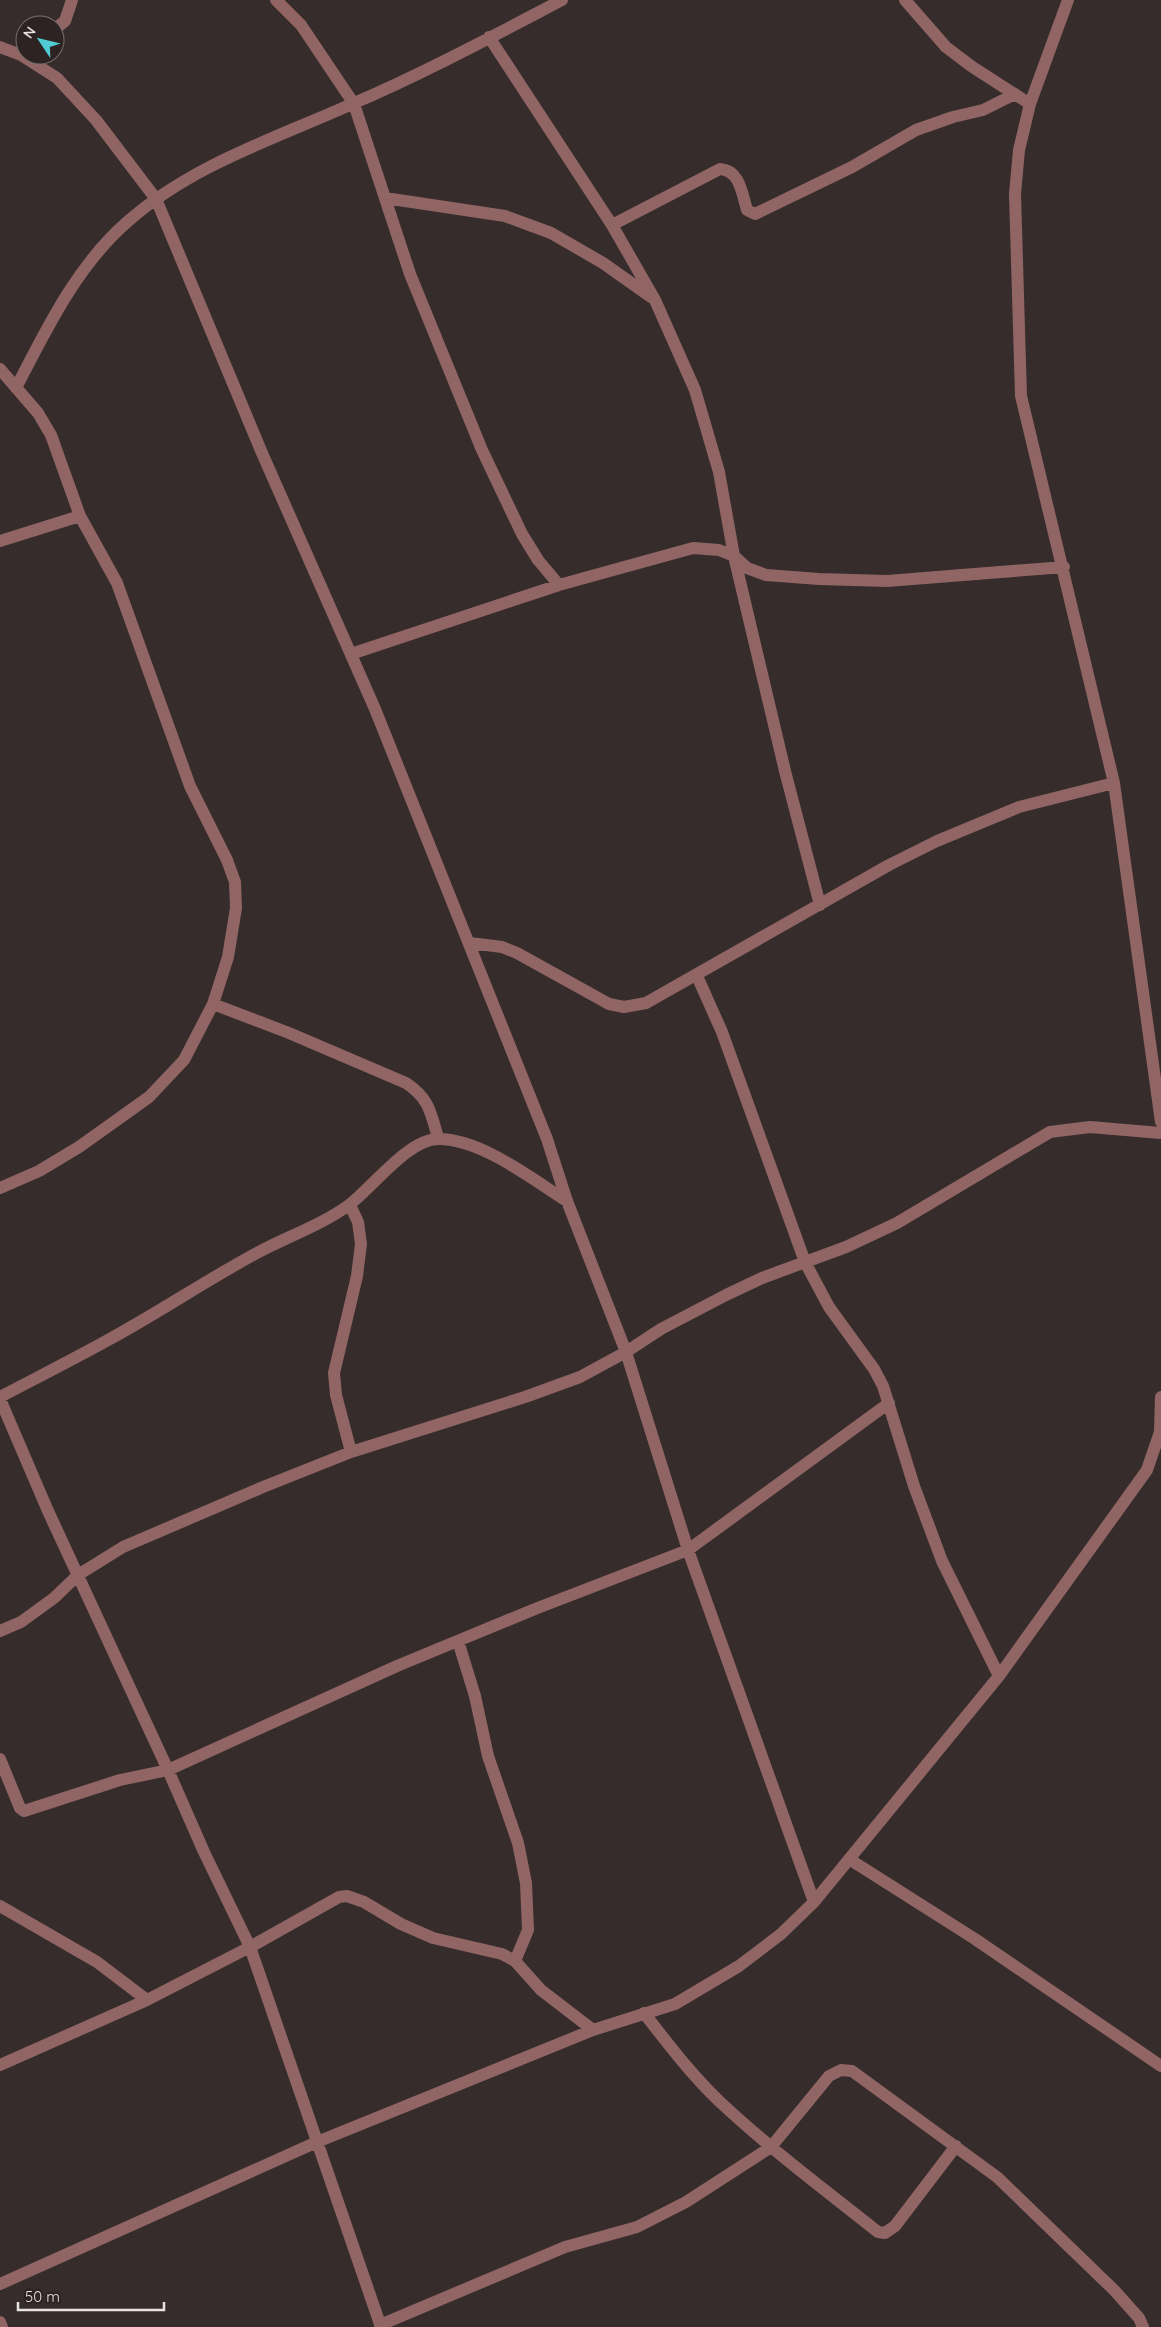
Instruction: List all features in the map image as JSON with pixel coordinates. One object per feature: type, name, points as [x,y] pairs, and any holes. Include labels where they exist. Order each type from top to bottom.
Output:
[{"type":"street","points":[[65,21],[72,0]]},
{"type":"street","points":[[276,0],[301,26],[354,104],[410,274],[482,450],[522,534],[538,560],[559,584]]},
{"type":"street","points":[[16,388],[48,327],[71,289],[125,224],[156,199],[228,156],[354,104],[562,0]]},
{"type":"street","points":[[905,0],[946,48],[1030,104]]},
{"type":"street","points":[[1068,0],[1030,104],[1019,150],[1015,194],[1020,377],[1022,396],[1032,441],[1064,568],[1114,783],[1158,1080],[1161,1122]]},
{"type":"street","points":[[490,37],[612,225],[655,300],[695,390],[719,472],[734,556],[785,771],[820,905]]},
{"type":"street","points":[[0,47],[15,52]]},
{"type":"street","points":[[39,65],[57,78],[96,120],[156,199],[262,453],[351,654],[548,1139],[567,1201],[626,1352],[688,1550],[814,1902]]},
{"type":"street","points":[[612,225],[720,169],[728,170],[736,176],[747,210],[755,214],[852,167],[916,130],[953,117],[984,110],[1015,94]]},
{"type":"street","points":[[385,198],[505,216],[551,233],[603,263],[655,300]]},
{"type":"street","points":[[0,369],[38,413],[51,435],[80,516],[117,583],[190,786],[235,882],[236,908],[228,957],[213,1004],[184,1060],[149,1097],[79,1147],[39,1170],[0,1188]]},
{"type":"street","points":[[0,541],[80,516]]},
{"type":"street","points":[[351,654],[559,584],[693,548],[719,550],[734,556],[747,568],[766,576],[819,579],[887,581],[1064,568]]},
{"type":"street","points":[[470,943],[502,947],[517,953],[608,1004],[624,1008],[646,1003],[697,976],[889,865],[973,826],[1019,808],[1114,783]]},
{"type":"street","points":[[697,976],[722,1032],[805,1262],[829,1307],[874,1369],[883,1386],[914,1486],[942,1561],[999,1676]]},
{"type":"street","points":[[213,1004],[305,1040],[406,1084],[419,1092],[428,1106],[438,1138]]},
{"type":"street","points":[[0,1631],[21,1622],[54,1598],[78,1576],[123,1547],[351,1452],[571,1380],[626,1352],[661,1329],[726,1295],[762,1278],[897,1223],[1050,1132],[1090,1128],[1161,1133]]},
{"type":"street","points":[[567,1201],[495,1157],[467,1144],[438,1138],[422,1143],[389,1166],[350,1204],[305,1231],[255,1254],[107,1341],[0,1398],[48,1511],[204,1852],[250,1947],[381,2326],[565,2247],[637,2227],[686,2202],[771,2146],[829,2076],[841,2070],[852,2071],[997,2177],[1114,2290],[1139,2318],[1143,2327]]},
{"type":"street","points":[[350,1204],[358,1222],[361,1244],[357,1276],[334,1373],[336,1395],[351,1452]]},
{"type":"street","points":[[0,2284],[317,2142],[593,2030],[674,2004],[739,1966],[781,1934],[814,1902],[999,1676],[1147,1470],[1160,1432],[1161,1397]]},
{"type":"street","points":[[0,1759],[20,1808],[24,1811],[120,1780],[168,1770],[397,1666],[688,1550],[888,1403]]},
{"type":"street","points":[[458,1641],[475,1696],[488,1756],[518,1843],[526,1883],[528,1930],[515,1960]]},
{"type":"street","points":[[849,1859],[975,1939],[1161,2066]]},
{"type":"street","points":[[0,2065],[147,2000],[250,1947],[339,1897],[347,1896],[364,1902],[401,1924],[433,1938],[502,1954],[515,1960],[540,1990],[593,2030]]},
{"type":"street","points":[[0,1906],[97,1962],[147,2000]]},
{"type":"street","points":[[644,2014],[681,2061],[712,2094],[771,2146],[878,2232],[886,2233],[895,2226],[956,2146]]},
{"type":"street","points":[[0,2322],[2,2327]]}]
